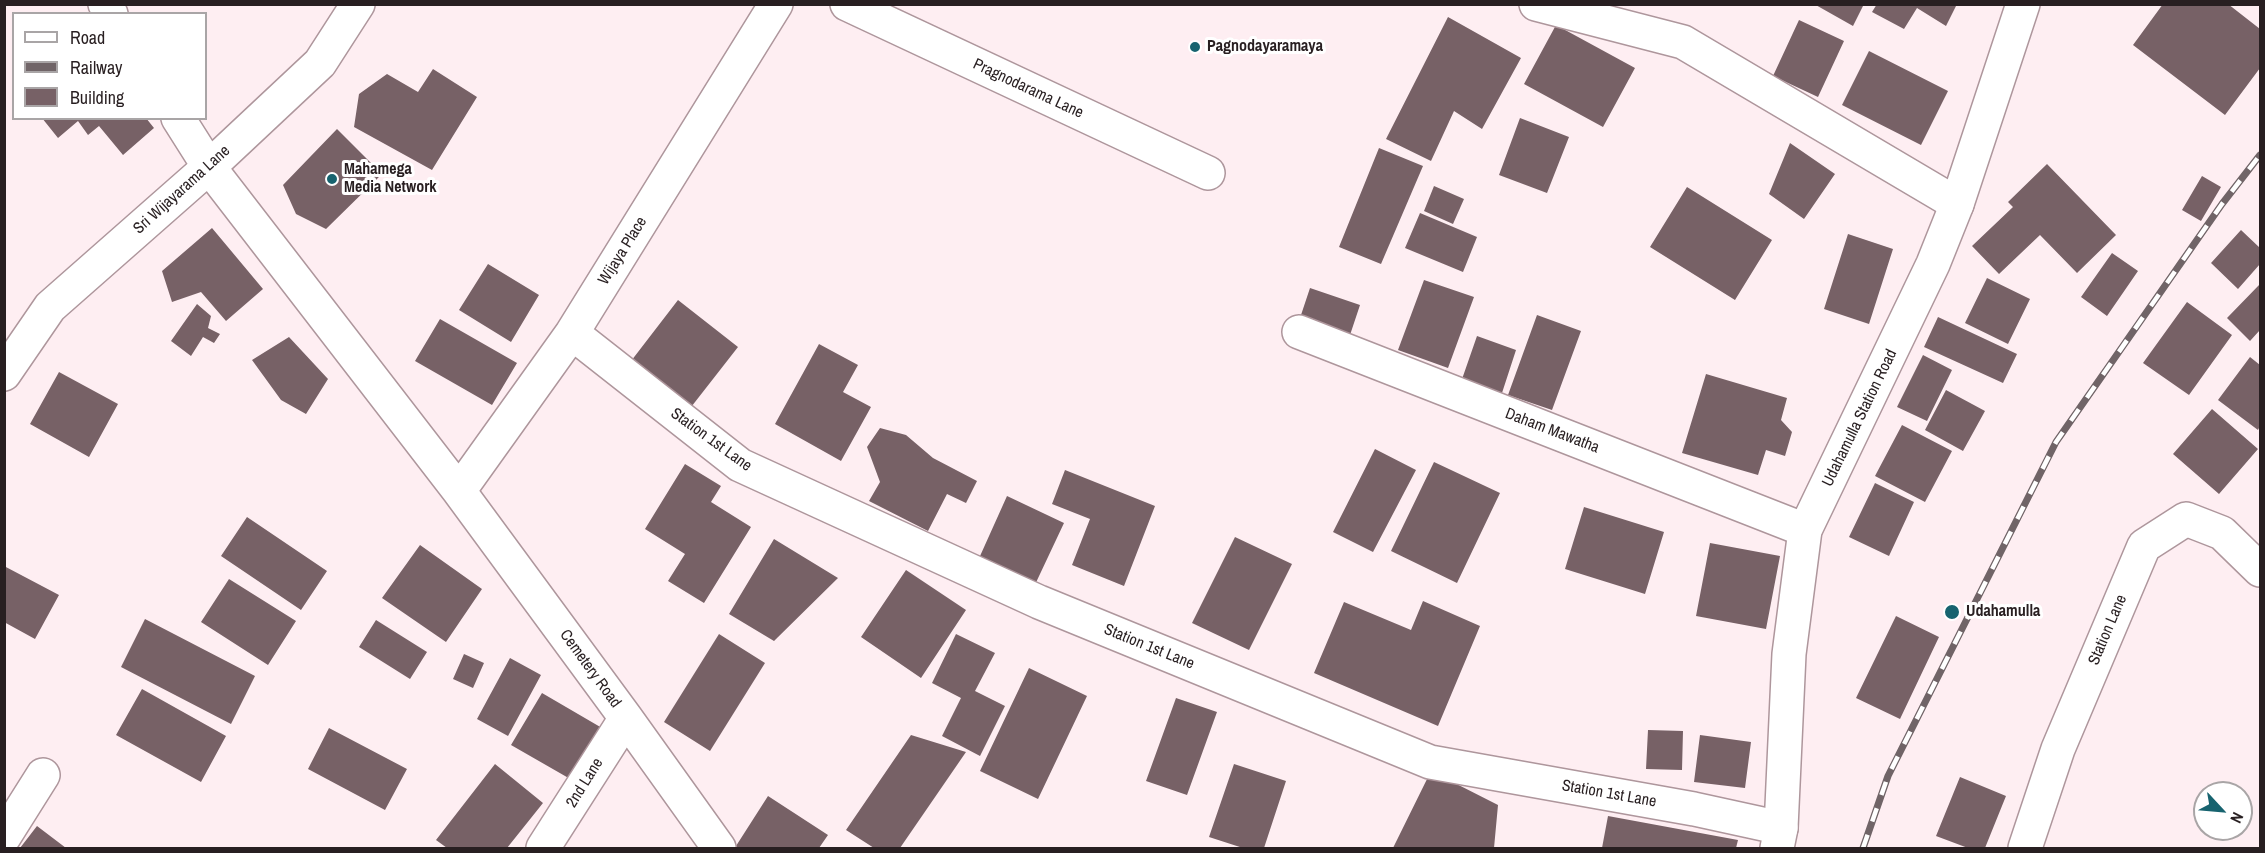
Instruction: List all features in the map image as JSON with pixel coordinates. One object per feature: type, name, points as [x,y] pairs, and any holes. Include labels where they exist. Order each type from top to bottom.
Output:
[{"type":"street","name":"Sri Wijayarama Lane","points":[[4,374],[50,307],[209,167],[320,63],[358,4]]},
{"type":"street","name":"Wijaya Place","points":[[459,490],[572,333],[776,4]]},
{"type":"street","name":"Pragnodarama Lane","points":[[847,4],[1208,172]]},
{"type":"street","points":[[1536,4],[1683,42],[1957,204]]},
{"type":"street","name":"Udahamulla Station Road","points":[[1779,838],[1789,654],[1805,530],[1933,264],[1957,204],[2023,4]]},
{"type":"street","name":"Cemetery Road","points":[[179,120],[209,167],[459,490],[719,849]]},
{"type":"street","name":"Daham Mawatha","points":[[1299,332],[1805,530]]},
{"type":"street","name":"Station 1st Lane","points":[[572,333],[740,465],[1071,616],[1430,762],[1694,809],[1779,838]]},
{"type":"street","name":"Station Lane","points":[[2025,849],[2058,749],[2144,546],[2186,519],[2222,533],[2260,570]]},
{"type":"street","name":"2nd Lane","points":[[543,849],[626,718]]},
{"type":"street","points":[[4,837],[43,775]]},
{"type":"building","points":[[1814,4],[1864,4],[1853,26]]},
{"type":"building","points":[[1877,4],[1957,4],[1946,26],[1917,8],[1904,29],[1872,12]]},
{"type":"building","points":[[2163,4],[2228,4],[2260,29],[2260,68],[2225,115],[2133,45]]},
{"type":"building","points":[[1448,17],[1521,58],[1482,129],[1454,111],[1431,161],[1386,139]]},
{"type":"building","points":[[1799,20],[1844,41],[1818,97],[1773,76]]},
{"type":"building","points":[[1556,25],[1635,68],[1603,127],[1524,84]]},
{"type":"building","points":[[1869,51],[1948,91],[1921,145],[1842,105]]},
{"type":"building","points":[[433,69],[477,97],[432,170],[354,127],[359,94],[387,74],[418,92]]},
{"type":"building","points":[[1520,118],[1569,137],[1547,193],[1499,175]]},
{"type":"building","points":[[44,120],[148,120],[154,128],[123,155],[99,126],[88,135],[78,121],[58,138]]},
{"type":"building","name":"Mahamega Media Network","points":[[337,129],[382,174],[326,229],[296,214],[283,185]]},
{"type":"building","points":[[1790,143],[1835,174],[1804,219],[1769,194]]},
{"type":"building","points":[[1379,148],[1423,166],[1381,264],[1339,247]]},
{"type":"building","points":[[2047,164],[2116,235],[2077,273],[2040,235],[1999,274],[1972,246],[2013,207],[2008,202]]},
{"type":"building","points":[[2202,176],[2221,187],[2201,221],[2182,210]]},
{"type":"building","points":[[1434,186],[1464,199],[1453,224],[1424,211]]},
{"type":"building","points":[[1687,187],[1772,240],[1735,300],[1650,247]]},
{"type":"building","points":[[1420,213],[1477,237],[1463,272],[1405,248]]},
{"type":"building","points":[[212,228],[263,289],[226,321],[201,292],[172,302],[162,271]]},
{"type":"building","points":[[2241,230],[2260,248],[2260,264],[2238,289],[2211,263]]},
{"type":"building","points":[[1848,234],[1893,249],[1869,324],[1824,309]]},
{"type":"building","points":[[2112,253],[2138,271],[2107,316],[2081,297]]},
{"type":"building","points":[[488,264],[539,295],[511,342],[459,310]]},
{"type":"building","points":[[1987,278],[2030,299],[2008,344],[1965,323]]},
{"type":"building","points":[[1424,280],[1474,297],[1448,368],[1398,350]]},
{"type":"building","points":[[2260,284],[2260,330],[2250,341],[2227,318]]},
{"type":"building","points":[[1310,288],[1360,305],[1350,335],[1300,318]]},
{"type":"building","points":[[678,300],[738,347],[688,411],[628,365]]},
{"type":"building","points":[[2187,302],[2232,335],[2189,395],[2143,363]]},
{"type":"building","points":[[197,304],[211,316],[208,328],[220,334],[214,343],[203,337],[191,356],[171,341]]},
{"type":"building","points":[[1537,315],[1581,331],[1552,410],[1508,395]]},
{"type":"building","points":[[1938,317],[2017,354],[2003,383],[1924,347]]},
{"type":"building","points":[[440,319],[517,363],[492,405],[415,361]]},
{"type":"building","points":[[1477,336],[1516,350],[1501,396],[1461,382]]},
{"type":"building","points":[[289,337],[328,379],[306,414],[281,400],[252,360]]},
{"type":"building","points":[[819,344],[858,365],[843,392],[871,407],[841,461],[775,424]]},
{"type":"building","points":[[1923,355],[1952,370],[1927,421],[1897,407]]},
{"type":"building","points":[[2250,357],[2260,365],[2260,426],[2258,430],[2218,400]]},
{"type":"building","points":[[59,372],[118,404],[89,457],[30,424]]},
{"type":"building","points":[[1706,374],[1787,398],[1781,420],[1792,432],[1785,456],[1766,450],[1758,475],[1682,453]]},
{"type":"building","points":[[1946,390],[1985,411],[1963,451],[1925,430]]},
{"type":"building","points":[[2212,409],[2258,449],[2219,494],[2173,454]]},
{"type":"building","points":[[1902,425],[1952,451],[1925,502],[1875,476]]},
{"type":"building","points":[[880,428],[906,435],[933,458],[977,481],[966,503],[947,494],[928,531],[869,501],[880,482],[867,447]]},
{"type":"building","points":[[1375,449],[1416,470],[1373,552],[1333,532]]},
{"type":"building","points":[[1434,462],[1500,493],[1457,583],[1391,551]]},
{"type":"building","points":[[685,464],[721,486],[711,502],[751,527],[704,603],[668,581],[685,554],[645,529]]},
{"type":"building","points":[[1065,470],[1155,506],[1124,586],[1072,565],[1090,519],[1052,504]]},
{"type":"building","points":[[1875,483],[1914,502],[1889,556],[1849,537]]},
{"type":"building","points":[[1007,496],[1064,523],[1032,591],[976,565]]},
{"type":"building","points":[[1584,507],[1664,532],[1645,594],[1565,569]]},
{"type":"building","points":[[247,517],[327,571],[301,610],[221,556]]},
{"type":"building","points":[[1235,537],[1292,564],[1249,650],[1192,623]]},
{"type":"building","points":[[774,539],[838,578],[774,641],[729,614]]},
{"type":"building","points":[[1710,543],[1780,556],[1766,629],[1696,616]]},
{"type":"building","points":[[420,545],[482,589],[446,642],[382,598]]},
{"type":"building","points":[[4,566],[59,595],[35,639],[4,622]]},
{"type":"building","points":[[906,570],[966,610],[921,678],[861,637]]},
{"type":"building","points":[[229,579],[296,621],[268,665],[201,622]]},
{"type":"building","points":[[1423,601],[1480,626],[1438,726],[1314,673],[1344,602],[1411,630]]},
{"type":"building","points":[[1896,616],[1939,637],[1900,719],[1856,698]]},
{"type":"building","points":[[145,619],[255,676],[231,724],[121,667]]},
{"type":"building","points":[[376,620],[427,652],[410,679],[359,647]]},
{"type":"building","points":[[719,634],[765,663],[710,751],[664,722]]},
{"type":"building","points":[[956,634],[995,653],[975,691],[1005,706],[980,756],[942,736],[961,698],[932,683]]},
{"type":"building","points":[[464,654],[484,663],[473,688],[453,679]]},
{"type":"building","points":[[510,658],[541,675],[508,736],[477,719]]},
{"type":"building","points":[[1029,668],[1087,696],[1038,799],[980,771]]},
{"type":"building","points":[[142,689],[226,736],[201,782],[116,735]]},
{"type":"building","points":[[542,693],[602,728],[572,780],[511,745]]},
{"type":"building","points":[[1176,698],[1217,712],[1187,795],[1146,781]]},
{"type":"building","points":[[329,728],[407,769],[385,810],[308,769]]},
{"type":"building","points":[[1648,730],[1683,731],[1682,770],[1646,769]]},
{"type":"building","points":[[911,735],[966,752],[900,848],[874,848],[846,830]]},
{"type":"building","points":[[1700,735],[1751,742],[1745,788],[1694,782]]},
{"type":"building","points":[[495,764],[543,803],[507,848],[447,848],[436,840]]},
{"type":"building","points":[[1234,764],[1286,781],[1264,848],[1243,848],[1209,837]]},
{"type":"building","points":[[1431,771],[1498,805],[1494,848],[1393,848]]},
{"type":"building","points":[[1960,777],[2006,796],[1985,848],[1968,848],[1936,836]]},
{"type":"building","points":[[768,796],[828,835],[819,848],[738,848],[736,846]]},
{"type":"building","points":[[1608,816],[1738,840],[1736,848],[1602,848]]},
{"type":"building","points":[[37,826],[66,848],[20,848]]},
{"type":"railway","points":[[1863,848],[1888,776],[2056,442],[2222,204],[2260,155]]},
{"type":"place","name":"Pagnodayaramaya","points":[[1195,47]]},
{"type":"place","name":"Mahamega Media Network","points":[[332,179]]},
{"type":"place","name":"Udahamulla","points":[[1952,612]]}]
